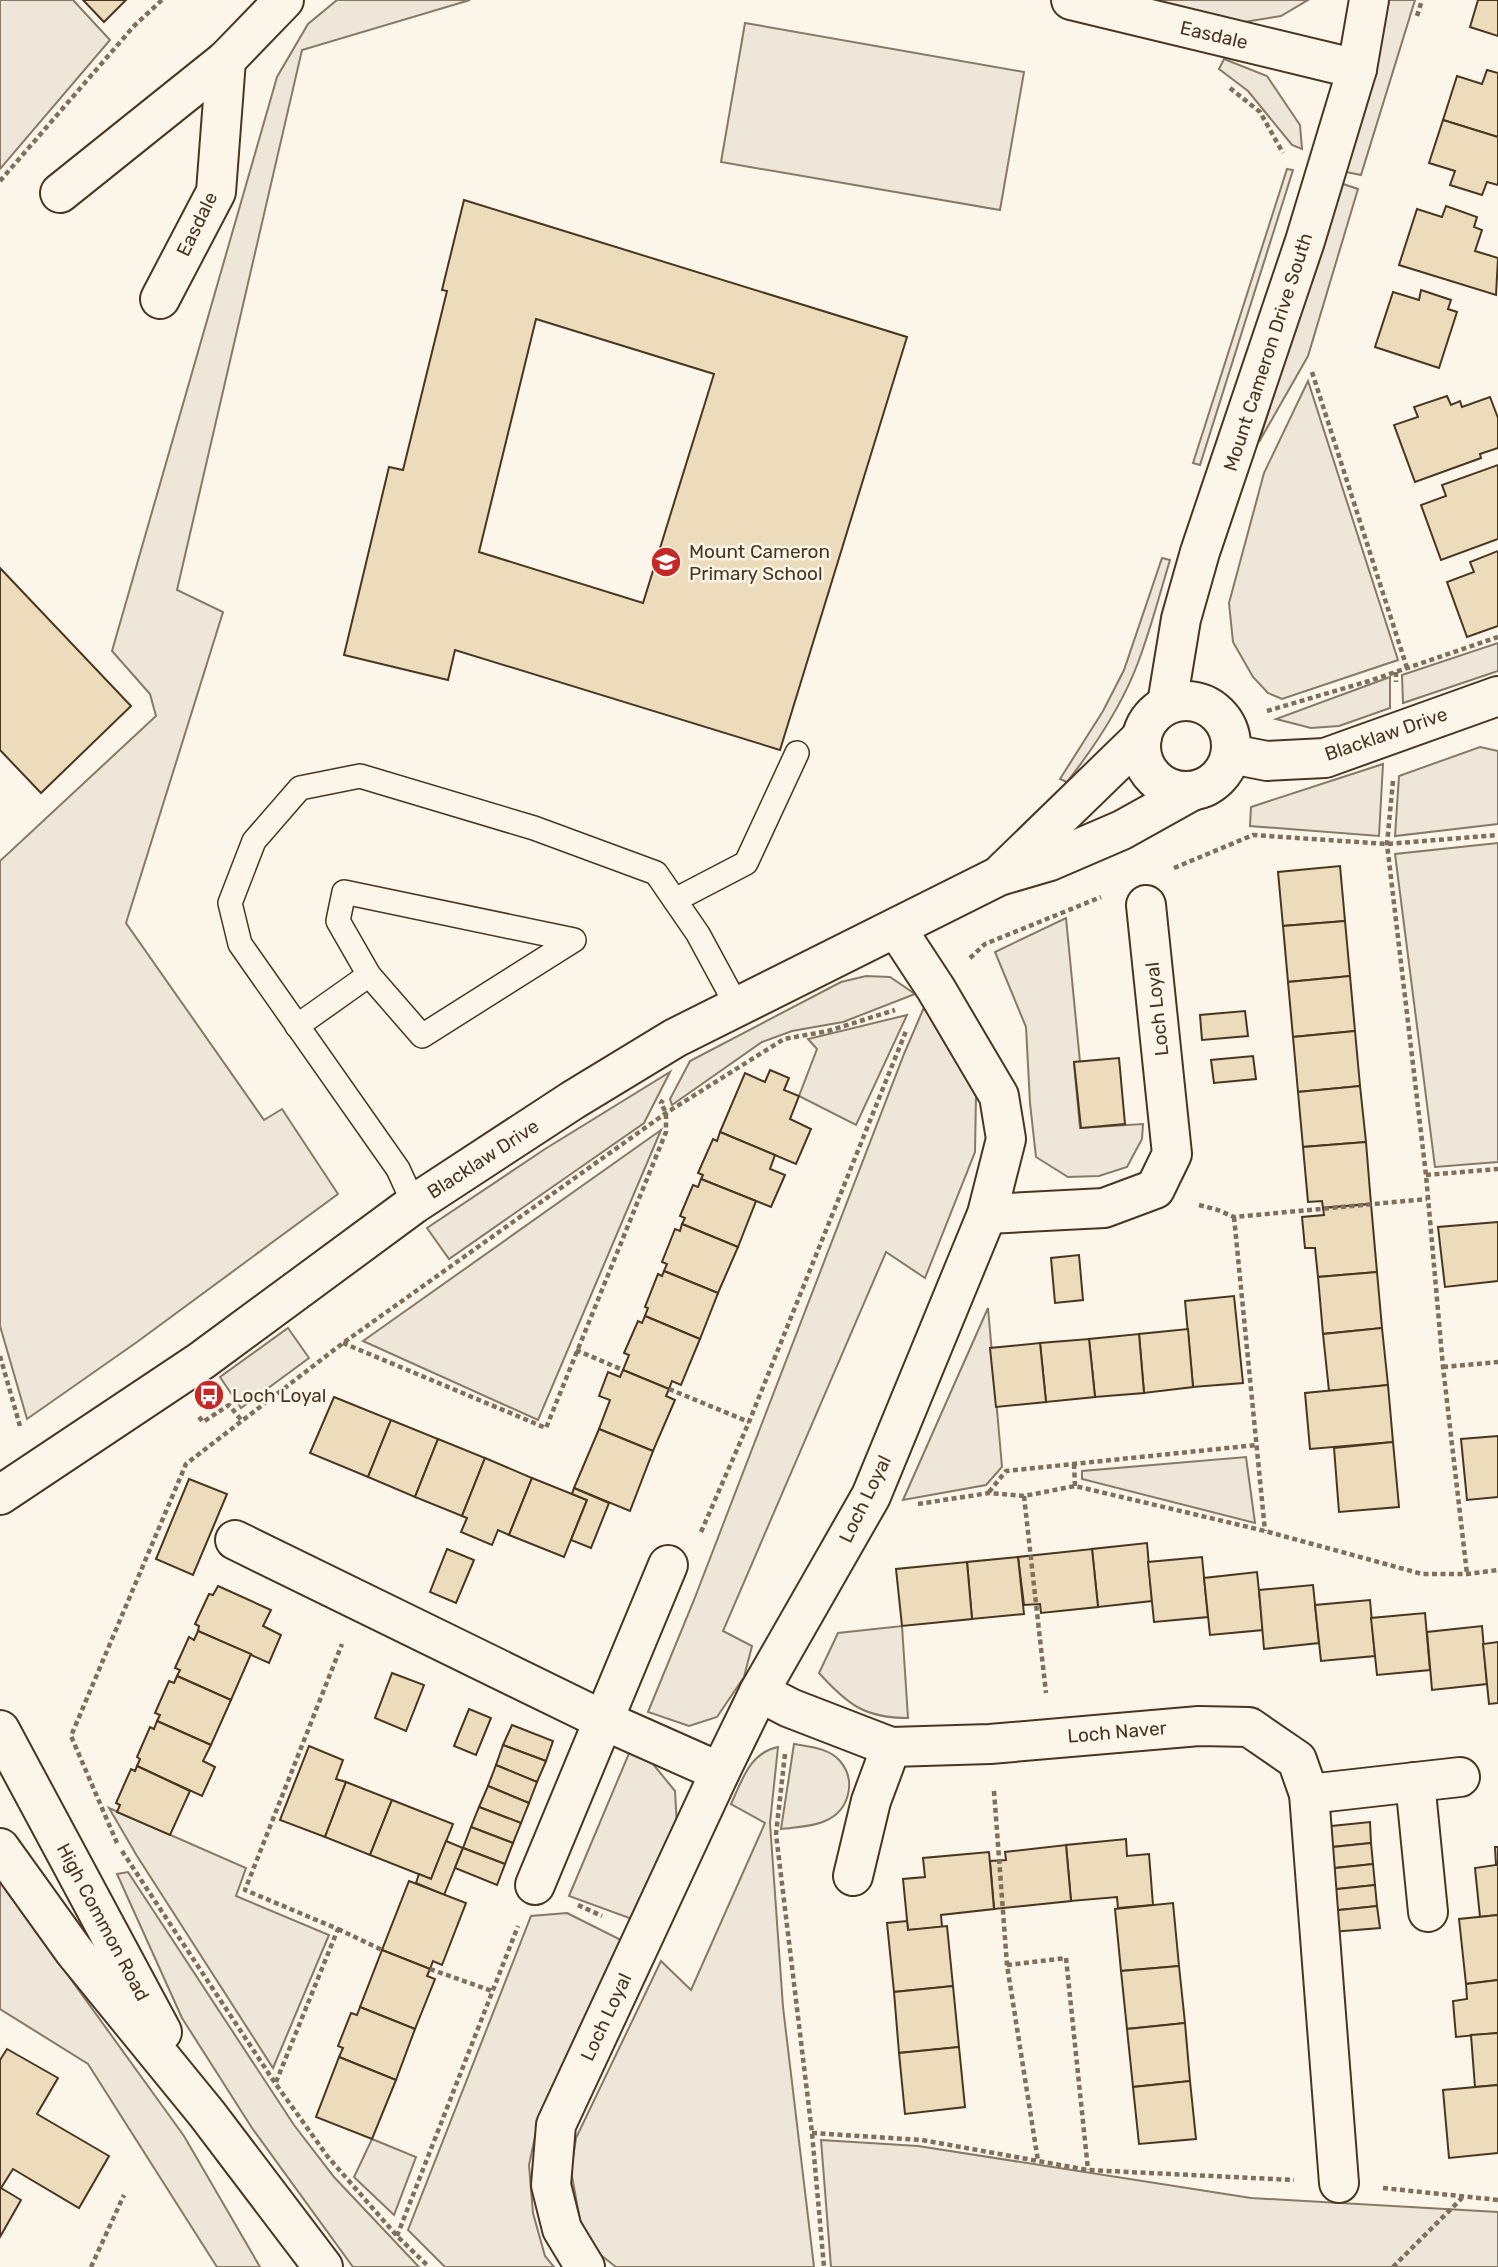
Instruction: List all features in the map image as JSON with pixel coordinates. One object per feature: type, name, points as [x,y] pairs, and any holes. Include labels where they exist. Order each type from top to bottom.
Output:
[{"type":"street","points":[[60,194],[226,60],[284,0]]},
{"type":"street","name":"Easdale","points":[[1071,0],[1357,69]]},
{"type":"street","name":"Mount Cameron Drive South","points":[[1167,704],[1181,619],[1200,552],[1305,241],[1357,69],[1368,0]]},
{"type":"street","name":"Easdale","points":[[160,299],[216,192],[226,60]]},
{"type":"street","name":"Blacklaw Drive","points":[[1228,738],[1267,761],[1325,758],[1498,696]]},
{"type":"street","points":[[1183,699],[1199,701],[1214,709],[1228,738],[1226,767],[1218,779],[1206,787],[1177,790],[1164,786],[1144,765],[1142,737],[1146,723],[1155,712],[1167,704],[1183,699]]},
{"type":"street","name":"Blacklaw Drive","points":[[999,876],[1142,737]]},
{"type":"street","name":"Blacklaw Drive","points":[[0,1495],[201,1361],[414,1204],[573,1100],[675,1038],[999,876],[1050,861],[1122,830],[1192,790]]},
{"type":"street","name":"Loch Loyal","points":[[987,1214],[1104,1208],[1155,1189],[1172,1154],[1146,905]]},
{"type":"street","name":"Loch Loyal","points":[[585,2267],[562,2229],[551,2185],[556,2124],[720,1772],[774,1700],[871,1496],[987,1214],[1006,1139],[999,1096],[936,989],[896,928]]},
{"type":"street","points":[[235,1540],[603,1720],[720,1772]]},
{"type":"street","points":[[535,1885],[668,1565]]},
{"type":"street","name":"Loch Naver","points":[[774,1700],[891,1747],[990,1744],[1199,1726],[1250,1727],[1297,1760],[1309,1794],[1339,2183]]},
{"type":"street","name":"High Common Road","points":[[0,1730],[206,2114]]},
{"type":"street","points":[[853,1876],[871,1801],[891,1747]]},
{"type":"street","points":[[1309,1794],[1460,1777]]},
{"type":"street","points":[[1415,1782],[1428,1912]]},
{"type":"street","name":"High Common Road","points":[[0,1848],[74,1951],[206,2114],[323,2267]]},
{"type":"lane","points":[[675,900],[746,863],[797,753]]},
{"type":"lane","points":[[414,1204],[398,1169],[240,944],[230,902],[254,841],[300,788],[360,776],[534,828],[656,873],[698,934],[738,1008]]},
{"type":"lane","points":[[344,892],[574,940],[422,1036],[369,975],[338,921],[344,892]]},
{"type":"lane","points":[[297,1026],[369,975]]},
{"type":"path","points":[[0,181],[134,26],[162,0]]},
{"type":"path","points":[[1414,26],[1422,0]]},
{"type":"path","points":[[1212,34],[1212,73],[1260,112],[1283,153],[1325,174]]},
{"type":"path","points":[[1310,366],[1407,668]]},
{"type":"path","points":[[1228,738],[1396,672],[1498,637]]},
{"type":"path","points":[[1396,672],[1397,732],[1387,844],[1426,1175],[1443,1367],[1467,1574]]},
{"type":"path","points":[[1457,840],[1498,835]]},
{"type":"path","points":[[668,1565],[693,1551],[749,1422],[916,1005],[936,989]]},
{"type":"path","points":[[343,1343],[546,1428],[666,1132],[666,1113],[662,1103],[682,1062],[675,1038]]},
{"type":"path","points":[[1426,1175],[1498,1169]]},
{"type":"path","points":[[1265,1531],[1234,1217],[1427,1199]]},
{"type":"path","points":[[576,1350],[623,1370]]},
{"type":"path","points":[[0,1356],[20,1427]]},
{"type":"path","points":[[1443,1367],[1498,1362]]},
{"type":"path","points":[[669,1389],[749,1422]]},
{"type":"path","points":[[989,1493],[1006,1471],[1256,1445]]},
{"type":"path","points":[[1073,1464],[1075,1486]]},
{"type":"path","points":[[871,1496],[897,1507],[989,1493],[1024,1496],[1075,1486],[1265,1531],[1422,1574],[1467,1574],[1498,1570]]},
{"type":"path","points":[[1024,1496],[1051,1737]]},
{"type":"path","points":[[359,1602],[245,1890],[382,1950]]},
{"type":"path","points":[[774,1700],[776,1834],[812,2133],[824,2267]]},
{"type":"path","points":[[990,1744],[1007,1965],[1038,2161]]},
{"type":"path","points":[[397,2235],[535,1885],[644,1935]]},
{"type":"path","points":[[275,2083],[338,1929]]},
{"type":"path","points":[[1007,1965],[1066,1958],[1088,2170]]},
{"type":"path","points":[[430,1969],[492,1991]]},
{"type":"path","points":[[812,2133],[922,2140],[1088,2170],[1339,2183],[1498,2200]]},
{"type":"path","points":[[91,2267],[124,2195]]},
{"type":"path","points":[[1393,2267],[1462,2198]]},
{"type":"shaded area","points":[[0,0],[73,0],[110,40],[0,169]]},
{"type":"shaded area","points":[[337,0],[470,0],[302,50],[177,590],[223,612],[126,923],[264,1120],[282,1109],[338,1194],[27,1419],[0,1326],[0,861],[156,716],[150,694],[112,651],[277,77],[308,24]]},
{"type":"shaded area","points":[[1128,0],[1308,0],[1281,16],[1238,23]]},
{"type":"shaded area","points":[[1389,0],[1415,0],[1361,175],[1346,172],[1381,40]]},
{"type":"shaded area","points":[[745,23],[1024,72],[1000,210],[721,162]]},
{"type":"shaded area","points":[[1224,59],[1267,76],[1300,125],[1302,149],[1292,145],[1248,91],[1219,69]]},
{"type":"shaded area","points":[[1287,169],[1293,170],[1200,465],[1193,463]]},
{"type":"shaded area","points":[[1340,183],[1358,189],[1308,356],[1259,442]]},
{"type":"shaded area","points":[[1308,381],[1398,660],[1282,699],[1268,693],[1253,677],[1233,642],[1229,603],[1264,473]]},
{"type":"shaded area","points":[[1162,558],[1170,560],[1148,636],[1133,676],[1108,724],[1088,754],[1067,782],[1060,779],[1103,711],[1124,670]]},
{"type":"shaded area","points":[[1498,643],[1498,671],[1403,703],[1402,675]]},
{"type":"shaded area","points":[[1390,677],[1390,708],[1339,726],[1311,728],[1276,719]]},
{"type":"shaded area","points":[[1480,747],[1498,751],[1498,824],[1395,836],[1399,776]]},
{"type":"shaded area","points":[[1383,764],[1379,836],[1250,826],[1251,807]]},
{"type":"shaded area","points":[[1498,843],[1498,1162],[1435,1167],[1395,854]]},
{"type":"shaded area","points":[[1066,918],[1080,1062],[1074,1063],[1080,1128],[1143,1124],[1142,1139],[1127,1167],[1099,1176],[1068,1177],[1036,1157],[1026,1027],[995,952]]},
{"type":"shaded area","points":[[866,976],[890,977],[915,994],[843,1022],[792,1031],[762,1042],[672,1105],[670,1099],[690,1061],[841,982]]},
{"type":"shaded area","points":[[925,1005],[976,1096],[975,1152],[925,1278],[886,1252],[723,1631],[752,1646],[744,1677],[717,1717],[689,1726],[648,1712],[694,1600]]},
{"type":"shaded area","points":[[907,1015],[856,1125],[799,1096],[817,1049],[808,1039]]},
{"type":"shaded area","points":[[670,1072],[644,1123],[449,1259],[427,1228],[545,1149]]},
{"type":"shaded area","points":[[661,1130],[538,1420],[363,1341]]},
{"type":"shaded area","points":[[988,1308],[1002,1467],[986,1485],[903,1500]]},
{"type":"shaded area","points":[[288,1328],[309,1358],[241,1408],[220,1377]]},
{"type":"shaded area","points":[[1246,1457],[1255,1523],[1082,1479],[1082,1471]]},
{"type":"shaded area","points":[[902,1626],[908,1718],[880,1715],[858,1708],[839,1694],[819,1673],[838,1633]]},
{"type":"shaded area","points":[[794,1744],[819,1749],[836,1757],[848,1777],[848,1795],[840,1810],[825,1821],[781,1829]]},
{"type":"shaded area","points":[[778,1747],[770,1823],[783,2007],[814,2267],[616,2267],[592,2248],[580,2220],[571,2171],[576,2138],[661,1961],[691,1990],[765,1823],[731,1804],[753,1762],[768,1750]]},
{"type":"shaded area","points":[[630,1751],[653,1764],[675,1791],[677,1827],[632,1919],[569,1896]]},
{"type":"shaded area","points":[[109,1808],[246,1868],[236,1896],[329,1935],[273,2068],[137,1856]]},
{"type":"shaded area","points":[[128,1872],[294,2125],[334,2177],[419,2267],[353,2267],[252,2128],[182,2018],[117,1874]]},
{"type":"shaded area","points":[[0,1881],[184,2136],[260,2267],[217,2267],[88,2064],[0,2009]]},
{"type":"shaded area","points":[[567,1913],[621,1940],[539,2118],[529,2165],[533,2213],[545,2256],[554,2267],[445,2267],[408,2230],[531,1916]]},
{"type":"shaded area","points":[[372,2139],[416,2157],[394,2215],[354,2177]]},
{"type":"shaded area","points":[[821,2140],[918,2146],[1251,2198],[1498,2212],[1498,2267],[831,2267]]},
{"type":"building","points":[[83,0],[126,0],[104,22]]},
{"type":"building","points":[[1478,0],[1498,0],[1498,36],[1470,27]]},
{"type":"building","points":[[1487,70],[1498,73],[1498,137],[1443,120],[1457,76],[1482,84]]},
{"type":"building","points":[[1443,120],[1498,137],[1498,185],[1487,182],[1482,195],[1450,185],[1455,171],[1429,163]]},
{"type":"building","points":[[464,200],[907,337],[780,750],[455,650],[448,680],[344,655],[389,467],[403,470],[447,291],[442,290]],"holes":[[[536,319],[714,374],[643,603],[479,552]]]},
{"type":"building","points":[[1446,206],[1477,217],[1474,227],[1482,230],[1475,251],[1498,258],[1496,295],[1399,265],[1417,209],[1442,217]]},
{"type":"building","points":[[1421,290],[1451,300],[1448,309],[1457,312],[1439,368],[1375,347],[1393,292],[1419,300]]},
{"type":"building","points":[[1447,396],[1451,405],[1460,401],[1462,407],[1490,397],[1498,418],[1498,448],[1480,454],[1481,458],[1415,482],[1394,425],[1418,417],[1414,407]]},
{"type":"building","points":[[1498,465],[1498,539],[1441,560],[1421,505],[1446,496],[1442,485]]},
{"type":"building","points":[[1498,551],[1498,626],[1467,637],[1447,582],[1474,572],[1470,562]]},
{"type":"building","points":[[0,568],[131,706],[41,793],[0,750]]},
{"type":"building","points":[[1340,866],[1345,921],[1283,926],[1278,872]]},
{"type":"building","points":[[1345,921],[1350,976],[1288,982],[1283,926]]},
{"type":"building","points":[[1350,976],[1355,1031],[1293,1037],[1288,982]]},
{"type":"building","points":[[1245,1011],[1248,1036],[1202,1040],[1200,1015]]},
{"type":"building","points":[[1355,1031],[1360,1086],[1298,1092],[1293,1037]]},
{"type":"building","points":[[1253,1056],[1256,1079],[1214,1083],[1211,1060]]},
{"type":"building","points":[[1119,1058],[1125,1124],[1081,1128],[1074,1062]]},
{"type":"building","points":[[770,1070],[789,1078],[784,1090],[799,1096],[790,1119],[811,1129],[796,1164],[720,1132],[745,1073],[765,1082]]},
{"type":"building","points":[[1360,1086],[1366,1142],[1303,1147],[1298,1092]]},
{"type":"building","points":[[720,1132],[775,1155],[770,1169],[785,1175],[771,1207],[701,1179],[703,1175],[698,1173],[713,1139],[717,1141]]},
{"type":"building","points":[[1366,1142],[1371,1204],[1323,1208],[1322,1201],[1308,1202],[1303,1147]]},
{"type":"building","points":[[701,1179],[756,1201],[738,1247],[682,1224],[685,1218],[680,1216],[693,1185],[698,1187]]},
{"type":"building","points":[[1371,1204],[1377,1272],[1318,1277],[1315,1248],[1305,1248],[1302,1217],[1324,1215],[1323,1208]]},
{"type":"building","points":[[1498,1222],[1498,1281],[1445,1287],[1438,1227]]},
{"type":"building","points":[[682,1224],[738,1247],[718,1293],[664,1271],[667,1264],[662,1262],[675,1229],[680,1231]]},
{"type":"building","points":[[1079,1255],[1083,1300],[1055,1303],[1051,1258]]},
{"type":"building","points":[[664,1271],[718,1293],[700,1339],[645,1316],[648,1308],[645,1307],[658,1274],[662,1276]]},
{"type":"building","points":[[1377,1272],[1382,1328],[1323,1334],[1318,1277]]},
{"type":"building","points":[[1234,1296],[1243,1383],[1193,1387],[1185,1301]]},
{"type":"building","points":[[645,1316],[700,1339],[681,1385],[672,1381],[669,1389],[623,1370],[629,1355],[624,1353],[638,1321],[642,1323]]},
{"type":"building","points":[[1382,1328],[1388,1385],[1329,1391],[1323,1334]]},
{"type":"building","points":[[1188,1329],[1193,1387],[1144,1393],[1139,1334]]},
{"type":"building","points":[[1139,1334],[1144,1393],[1095,1397],[1089,1339]]},
{"type":"building","points":[[1089,1339],[1095,1397],[1046,1402],[1040,1343]]},
{"type":"building","points":[[1040,1343],[1046,1402],[996,1407],[990,1348]]},
{"type":"building","points":[[623,1370],[669,1389],[666,1396],[675,1400],[653,1451],[599,1429],[610,1400],[599,1396],[608,1372],[620,1377]]},
{"type":"building","points":[[1388,1385],[1393,1442],[1310,1449],[1305,1393]]},
{"type":"building","points":[[334,1397],[391,1420],[368,1477],[310,1453]]},
{"type":"building","points":[[391,1420],[438,1439],[415,1497],[368,1477]]},
{"type":"building","points":[[599,1429],[653,1451],[630,1511],[574,1488]]},
{"type":"building","points":[[1498,1436],[1498,1497],[1467,1500],[1461,1439]]},
{"type":"building","points":[[438,1439],[485,1458],[462,1516],[415,1497]]},
{"type":"building","points":[[1393,1442],[1399,1507],[1339,1512],[1334,1448]]},
{"type":"building","points":[[485,1458],[532,1478],[509,1535],[498,1530],[492,1545],[461,1532],[467,1518],[462,1516]]},
{"type":"building","points":[[532,1478],[587,1500],[564,1557],[509,1535]]},
{"type":"building","points":[[189,1479],[227,1494],[193,1575],[156,1559]]},
{"type":"building","points":[[574,1488],[609,1503],[591,1548],[571,1540],[587,1500],[572,1494]]},
{"type":"building","points":[[1147,1543],[1152,1601],[1098,1607],[1092,1549]]},
{"type":"building","points":[[447,1549],[474,1560],[456,1603],[430,1592]]},
{"type":"building","points":[[1092,1549],[1098,1607],[1041,1613],[1040,1604],[1024,1605],[1018,1557]]},
{"type":"building","points":[[1018,1557],[1024,1614],[972,1619],[967,1562]]},
{"type":"building","points":[[1202,1557],[1208,1617],[1154,1622],[1148,1562]]},
{"type":"building","points":[[967,1562],[972,1619],[902,1626],[896,1569]]},
{"type":"building","points":[[1257,1572],[1263,1630],[1210,1635],[1204,1578]]},
{"type":"building","points":[[1313,1585],[1319,1643],[1264,1649],[1259,1590]]},
{"type":"building","points":[[218,1586],[271,1610],[263,1626],[281,1635],[269,1663],[198,1631],[199,1626],[195,1624],[209,1594],[213,1595]]},
{"type":"building","points":[[1370,1600],[1375,1656],[1321,1661],[1315,1605]]},
{"type":"building","points":[[1425,1613],[1430,1670],[1377,1675],[1371,1618]]},
{"type":"building","points":[[1482,1626],[1487,1684],[1432,1690],[1427,1632]]},
{"type":"building","points":[[198,1631],[251,1654],[231,1700],[177,1676],[180,1670],[175,1668],[189,1637],[194,1640]]},
{"type":"building","points":[[1498,1642],[1498,1703],[1489,1704],[1483,1644]]},
{"type":"building","points":[[392,1673],[424,1685],[406,1731],[375,1718]]},
{"type":"building","points":[[177,1676],[231,1700],[211,1745],[157,1721],[160,1715],[155,1713],[169,1681],[174,1683]]},
{"type":"building","points":[[469,1709],[491,1718],[476,1755],[454,1746]]},
{"type":"building","points":[[157,1721],[211,1745],[203,1761],[215,1767],[202,1796],[137,1766],[140,1759],[137,1757],[150,1727],[154,1729]]},
{"type":"building","points":[[512,1725],[553,1741],[546,1761],[503,1745]]},
{"type":"building","points":[[503,1745],[546,1761],[537,1782],[496,1765]]},
{"type":"building","points":[[309,1746],[343,1760],[336,1779],[346,1782],[325,1837],[280,1820]]},
{"type":"building","points":[[496,1765],[537,1782],[529,1803],[488,1786]]},
{"type":"building","points":[[137,1766],[190,1791],[170,1835],[117,1812],[120,1805],[116,1803],[131,1769],[135,1771]]},
{"type":"building","points":[[346,1782],[392,1800],[370,1855],[325,1837]]},
{"type":"building","points":[[488,1786],[529,1803],[521,1823],[479,1807]]},
{"type":"building","points":[[392,1800],[453,1824],[431,1879],[370,1855]]},
{"type":"building","points":[[479,1807],[521,1823],[513,1843],[471,1827]]},
{"type":"building","points":[[1370,1822],[1371,1843],[1323,1848],[1322,1827]]},
{"type":"building","points":[[471,1827],[513,1843],[505,1864],[463,1848]]},
{"type":"building","points":[[1126,1839],[1127,1856],[1149,1854],[1153,1905],[1118,1908],[1117,1897],[1071,1901],[1066,1845]]},
{"type":"building","points":[[446,1841],[463,1848],[444,1895],[416,1883],[419,1874],[431,1879]]},
{"type":"building","points":[[1371,1843],[1373,1864],[1326,1869],[1323,1848]]},
{"type":"building","points":[[1066,1845],[1071,1901],[994,1909],[990,1861],[1006,1860],[1005,1852]]},
{"type":"building","points":[[1495,1847],[1498,1847],[1498,1915],[1480,1917],[1475,1868],[1496,1865]]},
{"type":"building","points":[[463,1848],[505,1864],[497,1885],[455,1868]]},
{"type":"building","points":[[989,1852],[994,1909],[941,1915],[942,1927],[908,1930],[903,1879],[925,1877],[923,1858]]},
{"type":"building","points":[[1373,1864],[1375,1885],[1328,1890],[1326,1869]]},
{"type":"building","points":[[409,1881],[466,1903],[442,1965],[433,1961],[430,1969],[382,1950]]},
{"type":"building","points":[[1375,1885],[1377,1906],[1330,1911],[1328,1890]]},
{"type":"building","points":[[1173,1903],[1179,1966],[1121,1971],[1115,1909]]},
{"type":"building","points":[[1377,1906],[1380,1928],[1332,1932],[1330,1911]]},
{"type":"building","points":[[1498,1915],[1498,1980],[1466,1984],[1459,1919]]},
{"type":"building","points":[[907,1921],[908,1930],[947,1926],[953,1986],[894,1992],[887,1923]]},
{"type":"building","points":[[382,1950],[430,1969],[427,1976],[435,1979],[415,2029],[360,2007]]},
{"type":"building","points":[[1179,1966],[1185,2023],[1127,2029],[1121,1971]]},
{"type":"building","points":[[1498,1980],[1498,2033],[1456,2037],[1453,2001],[1467,1999],[1466,1984]]},
{"type":"building","points":[[953,1986],[959,2047],[899,2053],[894,1992]]},
{"type":"building","points":[[360,2007],[415,2029],[396,2080],[339,2057],[343,2048],[338,2046],[351,2013],[357,2015]]},
{"type":"building","points":[[1185,2023],[1190,2081],[1133,2087],[1127,2029]]},
{"type":"building","points":[[1498,2033],[1498,2085],[1475,2087],[1471,2035]]},
{"type":"building","points":[[959,2047],[965,2107],[905,2114],[899,2053]]},
{"type":"building","points":[[7,2049],[58,2078],[37,2114],[109,2156],[79,2208],[13,2169],[1,2188],[21,2200],[0,2237],[0,2060]]},
{"type":"building","points":[[339,2057],[396,2080],[372,2139],[316,2117]]},
{"type":"building","points":[[1190,2081],[1196,2139],[1139,2144],[1133,2087]]},
{"type":"building","points":[[1498,2085],[1498,2153],[1449,2158],[1443,2090]]},
{"type":"place","name":"Mount Cameron Primary School","points":[[666,562]]},
{"type":"place","name":"Loch Loyal","points":[[209,1395]]}]
